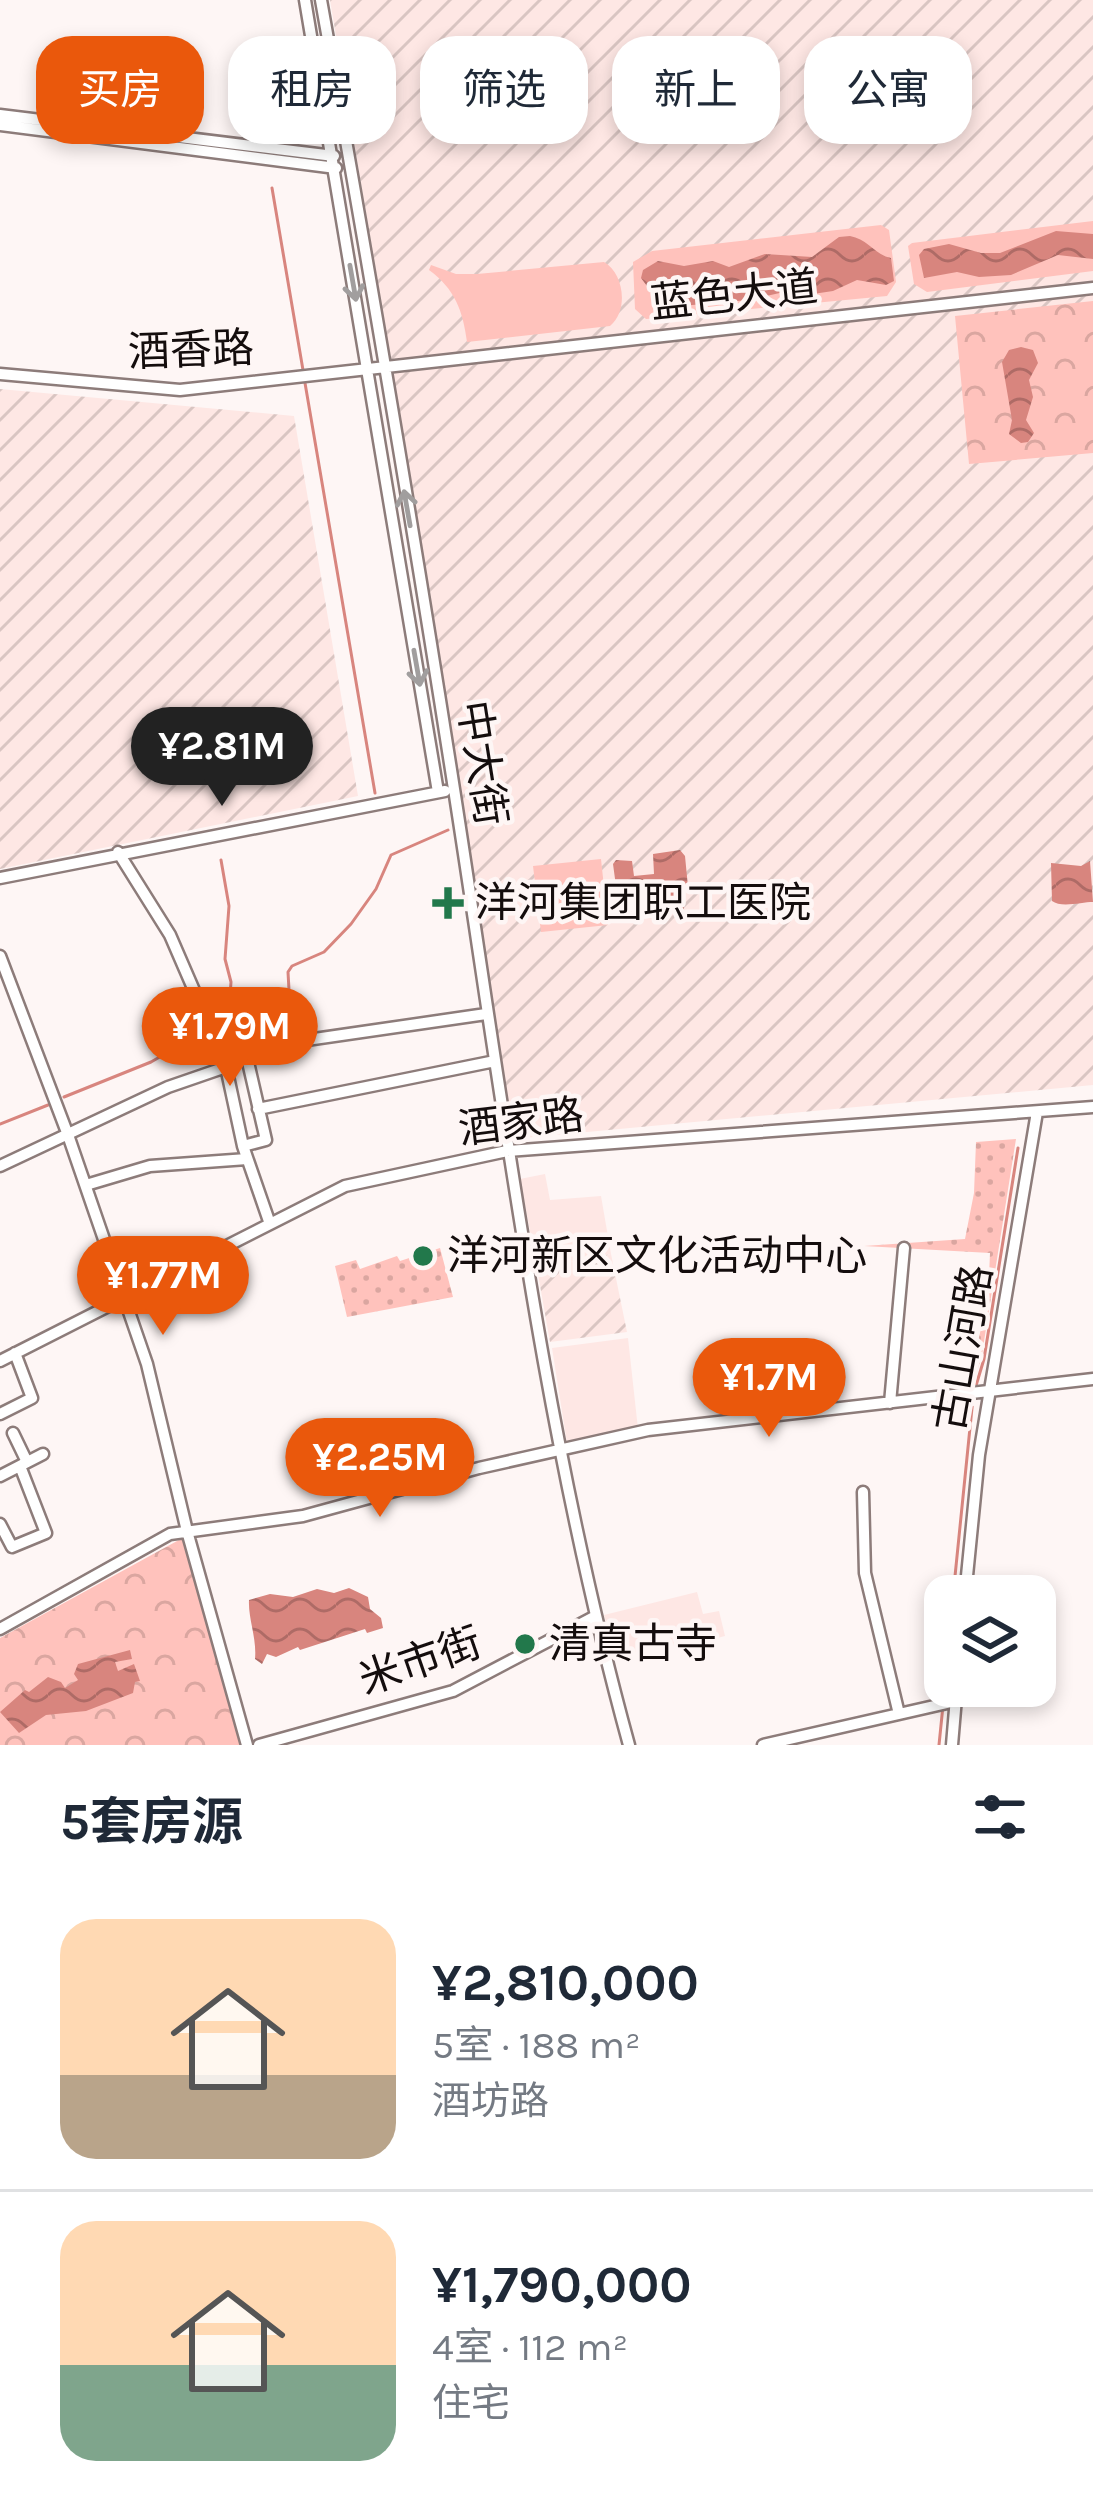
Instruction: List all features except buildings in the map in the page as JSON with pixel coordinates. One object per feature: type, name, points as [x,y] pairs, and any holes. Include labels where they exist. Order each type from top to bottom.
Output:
[{"type":"street","name":"中大街","points":[[305,0],[438,792]]},
{"type":"street","name":"中大街","points":[[321,0],[454,789],[507,1151],[594,1617],[629,1745]]},
{"type":"street","points":[[0,115],[332,162]]},
{"type":"street","points":[[0,125],[351,164]]},
{"type":"street","name":"蓝色大道","points":[[383,366],[1093,288]]},
{"type":"street","name":"酒香路","points":[[0,374],[180,390],[383,366]]},
{"type":"street","points":[[0,878],[454,789]]},
{"type":"street","points":[[118,852],[170,934],[226,1067],[243,1146],[270,1224]]},
{"type":"street","points":[[0,956],[147,1364],[187,1531],[247,1745]]},
{"type":"street","points":[[243,1146],[266,1140],[244,1049],[486,1014]]},
{"type":"street","points":[[258,1109],[495,1060]]},
{"type":"street","points":[[0,1166],[168,1087],[226,1067]]},
{"type":"street","name":"酒家路","points":[[0,1361],[345,1186],[507,1151],[1093,1107]]},
{"type":"street","name":"古山河路","points":[[967,1575],[981,1390],[1036,1112]]},
{"type":"street","points":[[86,1185],[150,1166],[247,1160]]},
{"type":"street","points":[[890,1402],[904,1248]]},
{"type":"street","points":[[0,1414],[32,1398],[15,1353]]},
{"type":"street","points":[[0,1629],[170,1534],[303,1516],[648,1430],[1093,1379]]},
{"type":"street","points":[[0,1524],[12,1547],[46,1533],[13,1433]]},
{"type":"street","points":[[0,1476],[43,1454]]},
{"type":"street","points":[[863,1492],[865,1573],[899,1714]]},
{"type":"street","name":"米市街","points":[[259,1745],[452,1691],[594,1617]]},
{"type":"street","points":[[764,1745],[930,1707]]},
{"type":"street","points":[[947,1707],[952,1745]]},
{"type":"shaded area","points":[[330,0],[1093,0],[1093,1085],[512,1139],[354,144],[396,144],[396,36],[336,36]]},
{"type":"shaded area","points":[[0,389],[294,416],[358,796],[0,869]]},
{"type":"shaded area","points":[[545,1174],[550,1200],[601,1196],[611,1254],[570,1262],[566,1250],[535,1257],[520,1179]]},
{"type":"shaded area","points":[[567,1250],[571,1262],[611,1254],[627,1332],[550,1342],[535,1257]]},
{"type":"shaded area","points":[[628,1338],[638,1429],[567,1443],[552,1348]]},
{"type":"shaded area","points":[[697,1592],[703,1614],[719,1611],[725,1636],[615,1657],[604,1615]]},
{"type":"green space","points":[[1093,221],[1093,271],[927,292],[914,284],[908,246],[912,243]]},
{"type":"green space","points":[[881,225],[889,230],[896,282],[887,296],[646,319],[635,309],[633,262],[652,251]]},
{"type":"green space","points":[[604,262],[616,275],[622,292],[620,311],[610,326],[467,342],[456,302],[429,270],[431,265],[456,274],[477,274]]},
{"type":"green space","points":[[1093,301],[1093,453],[969,464],[955,316]]},
{"type":"green space","points":[[601,859],[608,925],[541,932],[533,866]]},
{"type":"green space","points":[[1016,1139],[982,1354],[973,1387],[967,1388],[988,1299],[990,1253],[864,1246],[965,1239],[974,1193],[976,1142]]},
{"type":"green space","points":[[440,1248],[453,1297],[347,1317],[335,1266],[356,1260],[360,1269]]},
{"type":"green space","points":[[188,1535],[247,1741],[240,1745],[0,1745],[0,1638]]},
{"type":"water","points":[[1056,231],[1093,234],[1093,259],[1058,255],[1011,275],[979,277],[957,272],[924,278],[919,255],[924,249],[949,244],[1000,253]]},
{"type":"water","points":[[850,236],[891,258],[894,281],[886,285],[857,280],[813,294],[784,292],[681,306],[650,290],[641,278],[643,270],[658,261],[684,266],[713,261],[729,267],[765,254],[812,257],[839,237]]},
{"type":"water","points":[[1009,350],[1033,350],[1038,363],[1029,380],[1033,397],[1026,420],[1034,433],[1021,443],[1009,434],[1012,420],[1002,362]]},
{"type":"water","points":[[680,850],[685,856],[688,887],[684,889],[684,913],[631,913],[618,901],[616,860],[632,861],[634,876],[654,874],[653,854]]},
{"type":"water","points":[[1090,861],[1093,902],[1052,901],[1051,863],[1081,866]]},
{"type":"water","points":[[349,1588],[368,1597],[383,1628],[298,1647],[276,1657],[267,1654],[262,1664],[255,1659],[249,1600]]},
{"type":"water","points":[[130,1650],[132,1659],[115,1662],[118,1671],[134,1664],[140,1681],[135,1682],[133,1693],[86,1711],[46,1715],[19,1733],[0,1712],[48,1677],[65,1688],[78,1680],[74,1674],[78,1664]]},
{"type":"waterway","points":[[272,188],[303,370]]},
{"type":"waterway","points":[[305,383],[375,793]]},
{"type":"waterway","points":[[215,1023],[289,990],[292,966],[324,952],[351,924],[376,889],[391,855],[448,830]]},
{"type":"waterway","points":[[221,860],[229,906],[225,959],[231,982],[229,1011]]},
{"type":"waterway","points":[[64,1097],[151,1062],[208,1029]]},
{"type":"waterway","points":[[0,1124],[48,1105]]},
{"type":"waterway","points":[[975,1389],[1018,1148]]},
{"type":"waterway","points":[[955,1575],[973,1398]]},
{"type":"waterway","points":[[939,1745],[943,1707]]},
{"type":"place","name":"洋河集团职工医院","points":[[448,903]]},
{"type":"place","name":"洋河新区文化活动中心","points":[[423,1256]]},
{"type":"place","name":"清真古寺","points":[[525,1644]]}]
